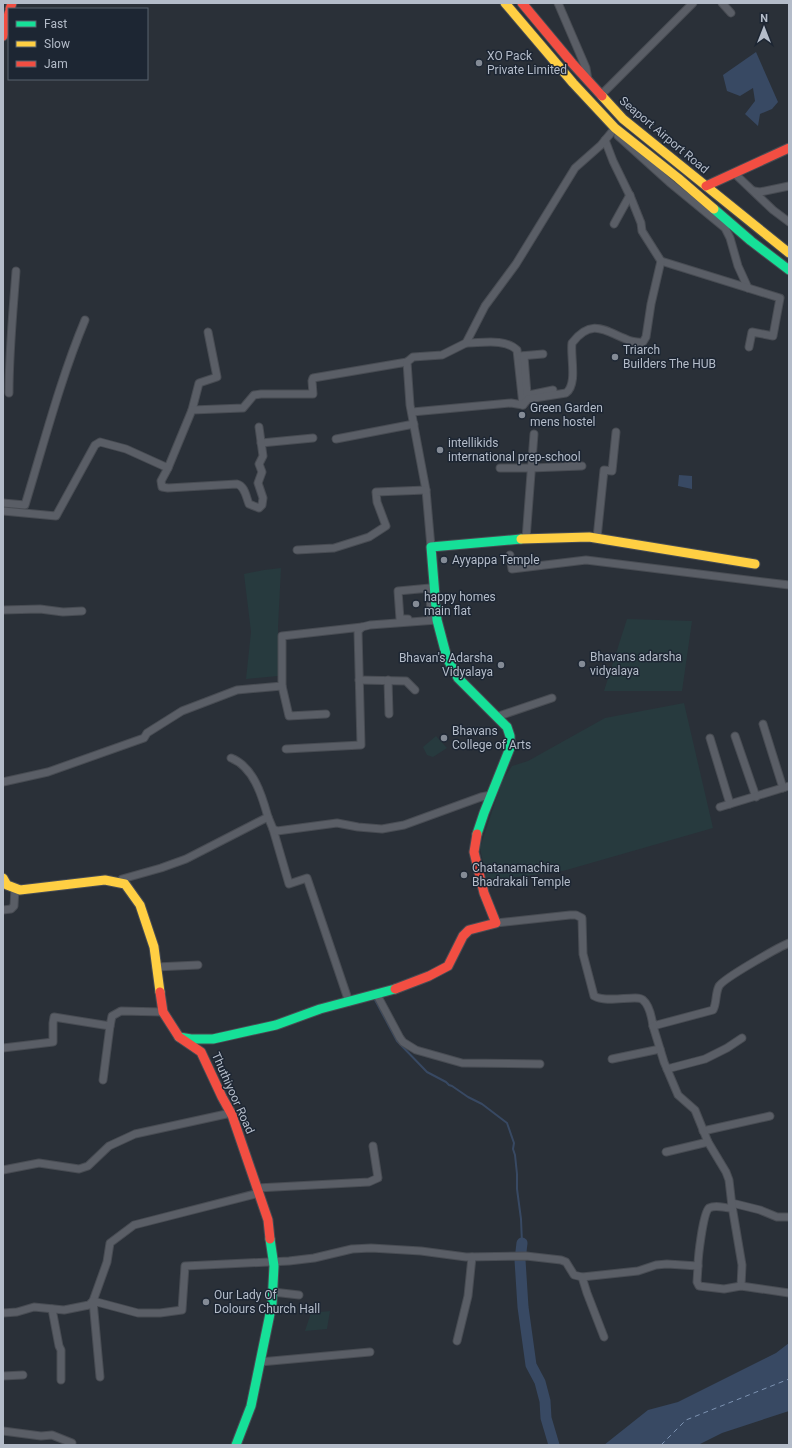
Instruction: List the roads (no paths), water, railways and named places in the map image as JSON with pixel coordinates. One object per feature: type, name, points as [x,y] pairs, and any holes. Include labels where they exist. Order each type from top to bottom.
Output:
[{"type":"main road","points":[[505,3],[613,129],[684,183],[751,241],[789,270]]},
{"type":"main road","name":"Seaport Airport Road","points":[[522,3],[589,83],[623,119],[789,253]]},
{"type":"main road","points":[[3,36],[8,17]]},
{"type":"main road","points":[[706,186],[789,148]]},
{"type":"main road","points":[[179,1037],[191,1039],[213,1039],[276,1025],[320,1009],[387,992],[428,976],[448,966],[463,936],[469,930],[496,923],[484,893],[474,852],[477,835],[510,748],[510,736],[507,727],[458,678],[447,658],[435,618],[431,548],[526,539],[589,537],[755,564]]},
{"type":"main road","points":[[3,878],[7,885],[20,890],[105,880],[119,883]]},
{"type":"main road","name":"Thuthiyoor Road","points":[[119,883],[125,884],[140,905],[154,947],[162,1012],[179,1037],[201,1052],[231,1113],[268,1220],[274,1262],[272,1304],[251,1406],[236,1445]]},
{"type":"street","points":[[558,3],[586,68],[589,83]]},
{"type":"street","points":[[600,95],[693,3]]},
{"type":"street","points":[[722,3],[731,13]]},
{"type":"street","points":[[466,343],[485,306],[516,264],[575,168],[605,140],[613,129],[669,182],[725,228],[730,238],[738,266],[748,288]]},
{"type":"street","points":[[605,140],[613,161],[630,195],[641,223],[642,231],[661,261],[780,298],[773,336],[752,332],[749,347]]},
{"type":"street","points":[[734,173],[773,210],[789,222]]},
{"type":"street","points":[[754,191],[760,192],[789,186]]},
{"type":"street","points":[[614,224],[630,195]]},
{"type":"street","points":[[523,406],[528,400],[566,393],[569,391],[573,367],[572,343],[575,338],[590,328],[605,329],[625,339],[640,343],[644,342],[661,261]]},
{"type":"street","points":[[9,393],[9,355],[16,271]]},
{"type":"street","points":[[3,503],[25,505],[58,396],[77,338],[85,320]]},
{"type":"street","points":[[208,332],[217,377],[199,383],[192,410],[168,468],[161,481],[162,487],[168,488],[237,484],[244,490],[249,504],[259,508],[262,505],[263,498],[258,483],[262,472],[259,464],[263,456],[259,427]]},
{"type":"street","points":[[192,410],[242,408],[254,395],[261,394],[313,394],[313,378],[407,362],[413,357],[442,355],[466,343],[501,343],[513,346],[518,350],[521,356],[527,394],[529,395],[553,390]]},
{"type":"street","points":[[521,356],[543,354]]},
{"type":"street","points":[[521,356],[523,406]]},
{"type":"street","points":[[407,362],[412,412],[426,490],[431,548]]},
{"type":"street","points":[[412,412],[511,403],[523,406]]},
{"type":"street","points":[[336,438],[414,424]]},
{"type":"street","points":[[597,538],[604,470],[612,471],[616,432]]},
{"type":"street","points":[[526,539],[534,434]]},
{"type":"street","points":[[261,443],[313,438]]},
{"type":"street","points":[[3,511],[56,516],[95,445],[100,442],[126,449],[168,468]]},
{"type":"street","points":[[500,468],[582,466]]},
{"type":"street","points":[[297,550],[334,548],[369,537],[386,526],[377,502],[376,492],[426,490]]},
{"type":"street","points":[[510,555],[512,569],[586,560],[789,585]]},
{"type":"street","points":[[430,588],[435,618],[400,619],[398,591],[430,588]]},
{"type":"street","points":[[3,610],[40,609],[63,612],[82,611]]},
{"type":"street","points":[[326,714],[289,716],[282,686],[282,636],[362,628],[370,625],[435,618]]},
{"type":"street","points":[[286,749],[361,745],[358,632],[362,628]]},
{"type":"street","points":[[359,680],[406,681],[415,690]]},
{"type":"street","points":[[388,680],[389,714]]},
{"type":"street","points":[[3,782],[48,772],[144,738],[147,733],[182,711],[237,690],[282,686]]},
{"type":"street","points":[[496,717],[552,698]]},
{"type":"street","points":[[720,807],[786,787],[763,724]]},
{"type":"street","points":[[735,736],[756,797]]},
{"type":"street","points":[[710,738],[730,804]]},
{"type":"street","points":[[232,758],[238,761],[256,783],[262,794],[289,884],[307,878],[348,1002]]},
{"type":"street","points":[[273,829],[277,831],[337,823],[382,829],[404,825],[481,797],[491,795]]},
{"type":"street","points":[[119,883],[122,879],[186,859],[268,817]]},
{"type":"street","points":[[3,910],[11,909],[14,906],[15,888]]},
{"type":"street","points":[[496,923],[570,915],[582,918],[583,954],[594,996],[599,999],[613,1000],[640,998],[644,1000],[648,1008],[660,1049],[678,1095],[695,1110],[708,1142],[726,1172],[729,1180],[742,1265],[741,1286]]},
{"type":"street","points":[[653,1026],[713,1010],[717,992],[721,983],[789,943]]},
{"type":"street","points":[[156,966],[198,965]]},
{"type":"street","points":[[373,996],[403,1042],[416,1050],[462,1063],[540,1064]]},
{"type":"street","points":[[103,1080],[112,1016],[121,1011],[162,1012]]},
{"type":"street","points":[[3,1048],[53,1042],[54,1017],[110,1026]]},
{"type":"street","points":[[667,1068],[705,1059],[728,1048],[742,1038]]},
{"type":"street","points":[[612,1059],[660,1049]]},
{"type":"street","points":[[3,1170],[39,1163],[79,1169],[88,1166],[108,1146],[135,1134],[231,1113]]},
{"type":"street","points":[[703,1131],[770,1116]]},
{"type":"street","points":[[666,1152],[708,1142]]},
{"type":"street","points":[[100,1377],[93,1301],[107,1262],[110,1243],[134,1225],[258,1190],[369,1182],[378,1178],[373,1146]]},
{"type":"street","points":[[732,1204],[760,1210],[777,1217],[789,1217]]},
{"type":"street","points":[[732,1204],[730,1208],[715,1206],[707,1211],[698,1266],[697,1282],[699,1286],[724,1289],[741,1286],[789,1293]]},
{"type":"street","points":[[93,1301],[138,1313],[160,1313],[182,1310],[185,1266],[274,1262],[314,1258],[352,1249],[371,1248],[421,1251],[472,1257],[526,1256],[561,1260],[566,1262],[574,1275],[582,1277],[633,1272],[667,1264],[698,1266]]},
{"type":"street","points":[[457,1341],[468,1296],[472,1257]]},
{"type":"street","points":[[582,1277],[604,1337]]},
{"type":"street","points":[[273,1292],[298,1295]]},
{"type":"street","points":[[3,1313],[18,1312],[34,1307],[64,1310],[89,1305],[93,1301]]},
{"type":"street","points":[[52,1309],[61,1350],[61,1380]]},
{"type":"street","points":[[260,1362],[370,1352]]},
{"type":"street","points":[[3,1376],[12,1378],[23,1375]]},
{"type":"street","points":[[3,1431],[41,1436],[52,1435],[72,1444],[71,1445]]},
{"type":"water","points":[[756,52],[778,102],[772,109],[760,114],[758,126],[745,114],[755,101],[753,88],[740,96],[727,91],[723,75]]},
{"type":"water","points":[[679,475],[692,476],[692,489],[678,486]]},
{"type":"water","points":[[789,1343],[789,1411],[722,1433],[698,1445],[604,1445],[648,1410],[678,1402],[776,1353]]},
{"type":"waterway","points":[[374,998],[397,1041],[427,1072],[482,1104],[507,1123],[514,1143],[513,1149],[517,1174],[522,1243]]},
{"type":"waterway","points":[[522,1243],[520,1260],[523,1307],[531,1365],[540,1382],[545,1401],[546,1418],[554,1445]]},
{"type":"place","name":"XO Pack Private Limited","points":[[479,63]]},
{"type":"place","name":"Triarch Builders The HUB","points":[[615,357]]},
{"type":"place","name":"Green Garden mens hostel","points":[[522,415]]},
{"type":"place","name":"intellikids international prep-school","points":[[440,450]]},
{"type":"place","name":"Ayyappa Temple","points":[[444,560]]},
{"type":"place","name":"happy homes main flat","points":[[416,604]]},
{"type":"place","name":"Bhavans adarsha vidyalaya","points":[[582,664]]},
{"type":"place","name":"Bhavan's Adarsha Vidyalaya","points":[[501,665]]},
{"type":"place","name":"Bhavans College of Arts","points":[[444,738]]},
{"type":"place","name":"Chatanamachira Bhadrakali Temple","points":[[464,875]]},
{"type":"place","name":"Our Lady Of Dolours Church Hall","points":[[206,1302]]}]
